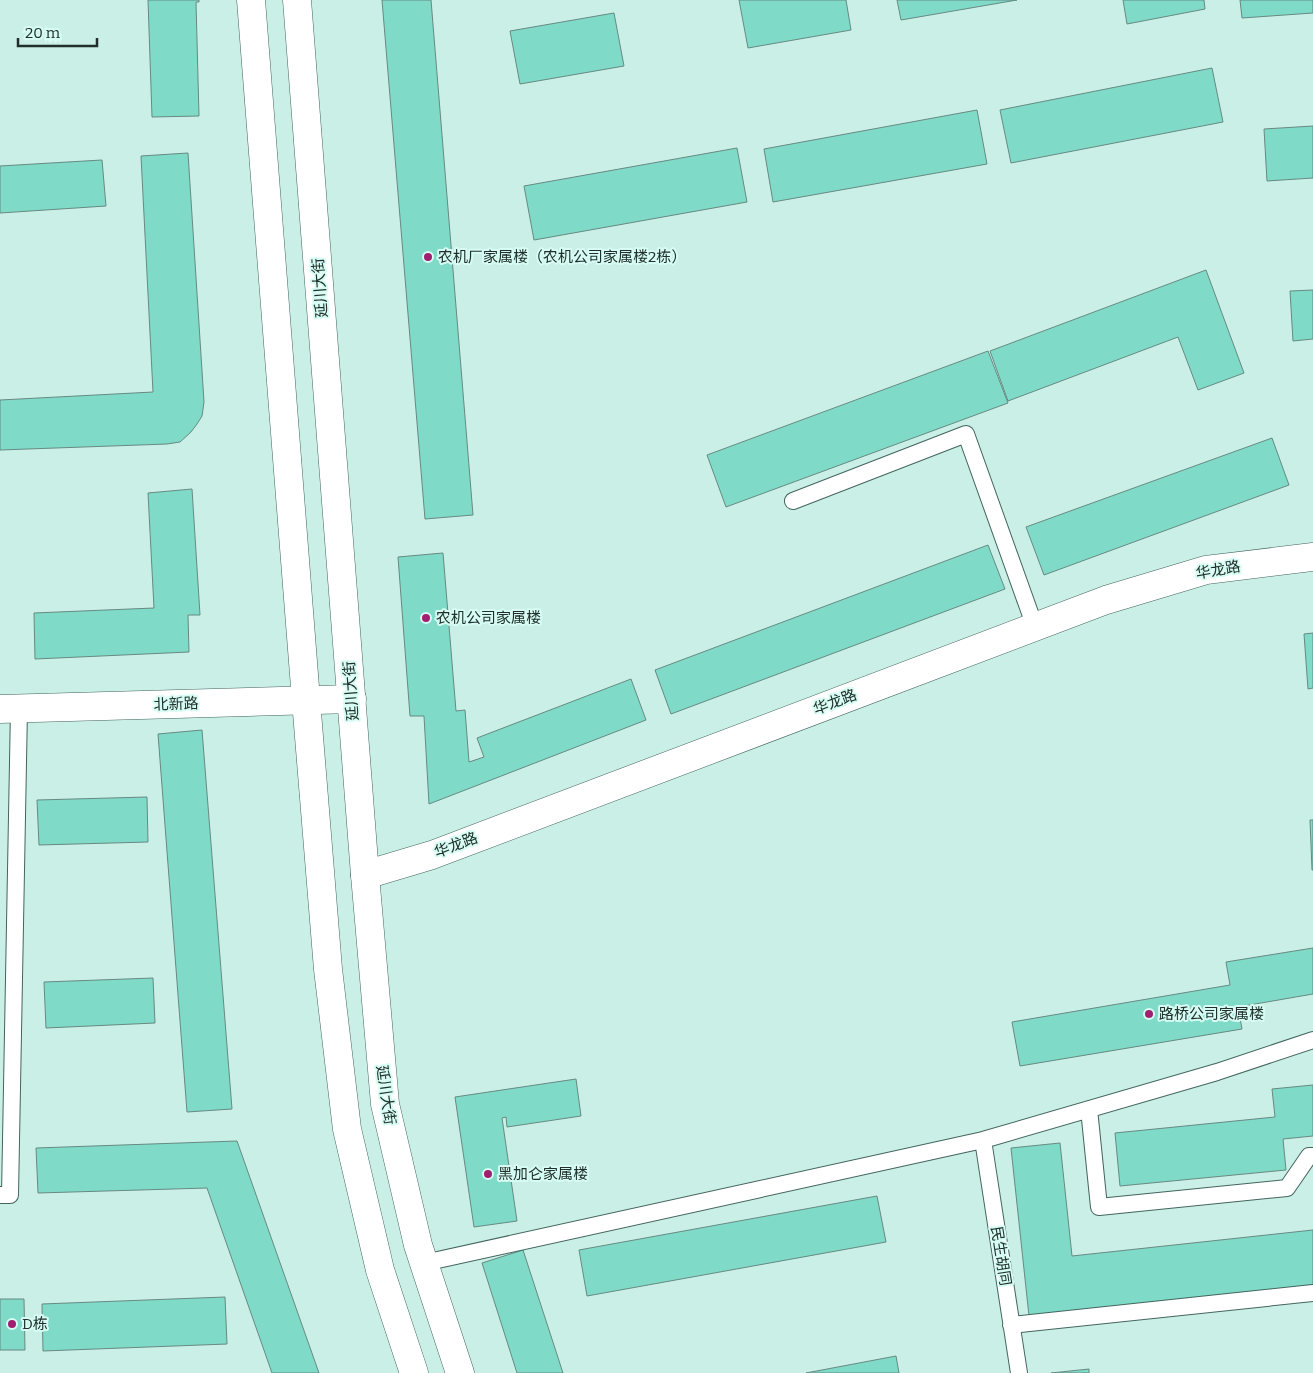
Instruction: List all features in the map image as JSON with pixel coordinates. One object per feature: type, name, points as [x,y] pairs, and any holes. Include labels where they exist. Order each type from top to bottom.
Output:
[{"type":"main road","points":[[251,0],[328,969],[347,1129],[380,1270],[414,1373]]},
{"type":"main road","name":"延川大街","points":[[297,0],[365,875],[385,1104],[418,1245],[460,1373]]},
{"type":"main road","name":"华龙路","points":[[365,875],[432,855],[1106,600],[1206,570],[1313,557]]},
{"type":"main road","name":"北新路","points":[[10,708],[352,699]]},
{"type":"lane","points":[[793,501],[966,434],[1035,626]]},
{"type":"lane","points":[[0,1195],[10,1195],[10,708]]},
{"type":"lane","points":[[424,1262],[983,1140],[1217,1072],[1313,1040]]},
{"type":"lane","points":[[1089,1109],[1100,1208],[1287,1188],[1309,1156],[1313,1156]]},
{"type":"lane","name":"民生胡同","points":[[983,1140],[1019,1373]]},
{"type":"lane","points":[[1011,1325],[1313,1293]]},
{"type":"building","points":[[148,0],[199,0],[199,2],[196,2],[199,116],[152,117]]},
{"type":"building","name":"农机厂家属楼（农机公司家属楼2栋）","points":[[382,0],[431,0],[473,515],[425,519]]},
{"type":"building","points":[[739,0],[846,0],[851,30],[748,48]]},
{"type":"building","points":[[897,0],[1017,0],[901,20]]},
{"type":"building","points":[[1123,0],[1204,0],[1205,9],[1127,24]]},
{"type":"building","points":[[1240,0],[1313,0],[1313,13],[1242,18]]},
{"type":"building","points":[[614,13],[624,66],[520,84],[510,31]]},
{"type":"building","points":[[1212,68],[1223,122],[1011,163],[1000,110]]},
{"type":"building","points":[[977,110],[987,164],[773,202],[764,149]]},
{"type":"building","points":[[1313,126],[1313,178],[1267,181],[1264,129]]},
{"type":"building","points":[[737,148],[747,202],[534,240],[524,186]]},
{"type":"building","points":[[188,153],[204,402],[202,416],[197,424],[180,442],[167,444],[0,450],[0,400],[153,392],[141,156]]},
{"type":"building","points":[[102,160],[106,206],[0,213],[0,166]]},
{"type":"building","points":[[1206,270],[1244,373],[1198,390],[1178,337],[1008,401],[990,351]]},
{"type":"building","points":[[1313,290],[1313,339],[1293,341],[1290,291]]},
{"type":"building","points":[[988,351],[1008,403],[726,507],[707,455]]},
{"type":"building","points":[[1272,438],[1289,485],[1044,575],[1026,527]]},
{"type":"building","points":[[192,489],[200,615],[188,615],[189,652],[35,659],[34,613],[154,608],[148,493]]},
{"type":"building","points":[[988,545],[1005,589],[671,714],[655,670]]},
{"type":"building","name":"农机公司家属楼","points":[[443,553],[456,711],[465,710],[469,762],[484,757],[477,738],[631,679],[646,720],[429,804],[424,716],[410,716],[398,557]]},
{"type":"building","points":[[1313,633],[1313,688],[1308,689],[1304,634]]},
{"type":"building","points":[[202,730],[232,1109],[187,1112],[158,734]]},
{"type":"building","points":[[147,797],[148,842],[39,845],[37,800]]},
{"type":"building","points":[[1310,820],[1313,820],[1313,870],[1312,870]]},
{"type":"building","name":"路桥公司家属楼","points":[[1313,948],[1313,994],[1238,1007],[1242,1029],[1020,1066],[1012,1022],[1230,985],[1226,962]]},
{"type":"building","points":[[153,978],[155,1023],[46,1028],[44,982]]},
{"type":"building","name":"黑加仑家属楼","points":[[576,1079],[581,1116],[507,1127],[506,1117],[502,1118],[517,1221],[474,1227],[455,1097]]},
{"type":"building","points":[[1313,1085],[1313,1136],[1283,1139],[1286,1170],[1120,1186],[1115,1133],[1275,1117],[1272,1089]]},
{"type":"building","points":[[237,1141],[319,1373],[272,1373],[207,1188],[38,1193],[36,1148]]},
{"type":"building","points":[[1060,1143],[1072,1256],[1313,1230],[1313,1286],[1029,1316],[1011,1148]]},
{"type":"building","points":[[877,1196],[886,1242],[587,1296],[579,1250]]},
{"type":"building","points":[[523,1250],[563,1373],[517,1373],[482,1263]]},
{"type":"building","points":[[225,1297],[227,1344],[43,1351],[42,1304]]},
{"type":"building","name":"D栋","points":[[0,1299],[24,1299],[25,1350],[0,1350]]},
{"type":"building","points":[[896,1356],[899,1373],[806,1373]]},
{"type":"building","points":[[1089,1369],[1089,1373],[1051,1373]]},
{"type":"place","name":"农机厂家属楼（农机公司家属楼2栋）","points":[[428,257]]},
{"type":"place","name":"农机公司家属楼","points":[[426,618]]},
{"type":"place","name":"路桥公司家属楼","points":[[1149,1014]]},
{"type":"place","name":"黑加仑家属楼","points":[[488,1174]]},
{"type":"place","name":"D栋","points":[[12,1324]]}]
